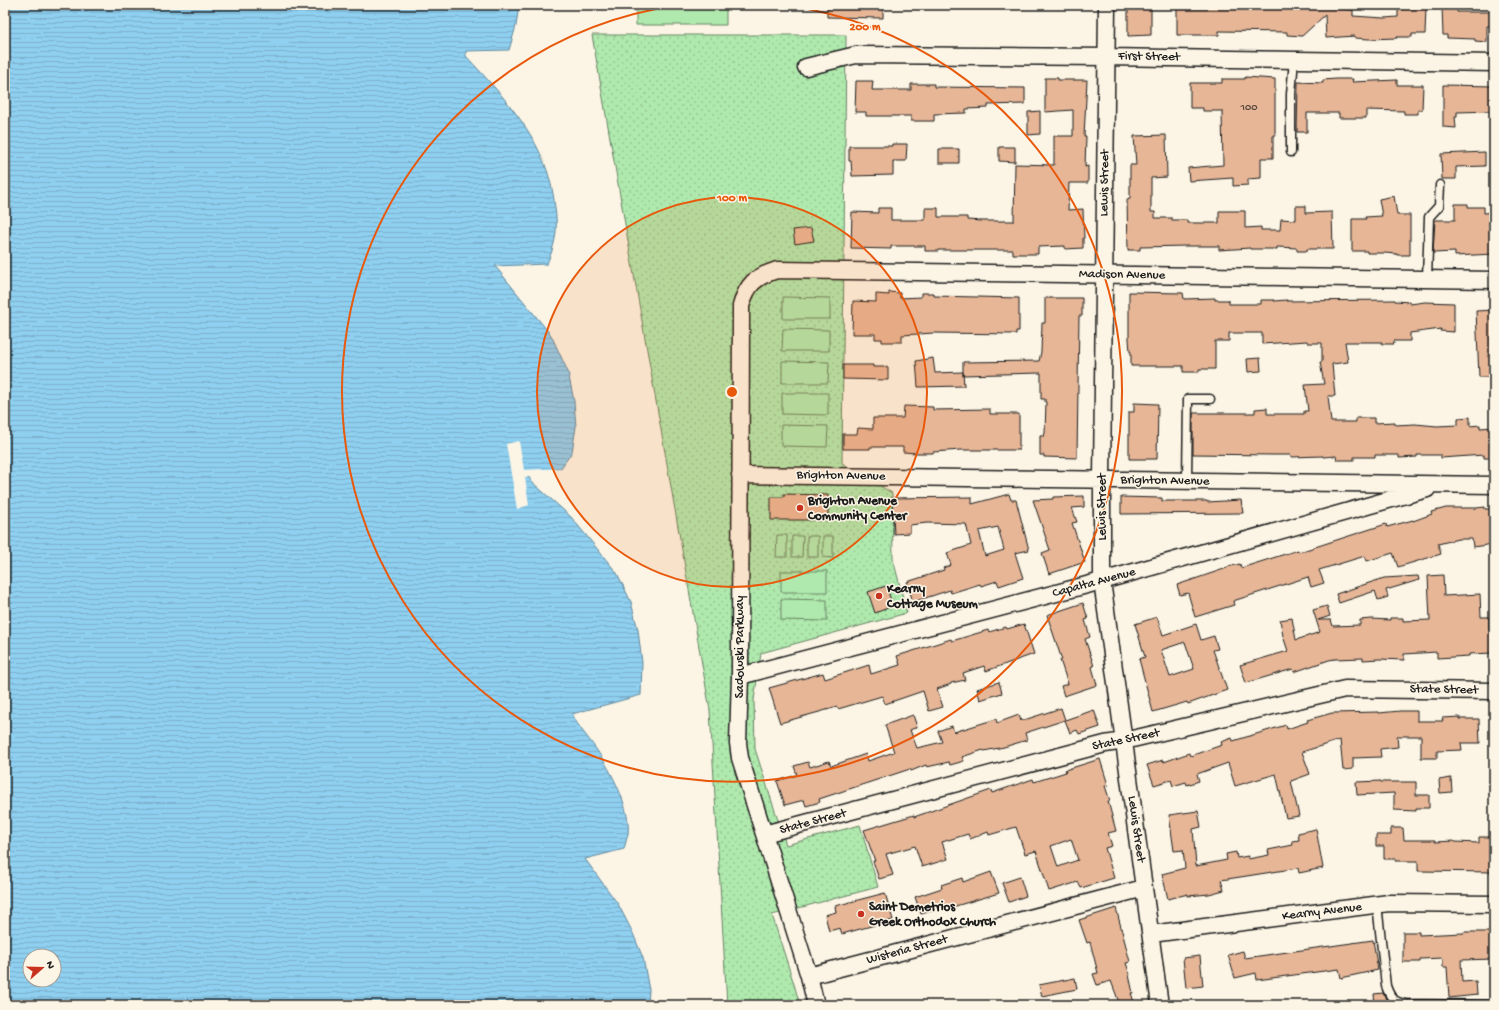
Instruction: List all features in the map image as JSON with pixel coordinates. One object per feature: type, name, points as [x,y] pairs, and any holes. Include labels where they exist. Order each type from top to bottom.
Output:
[{"type":"street","name":"Lewis Street","points":[[1107,5],[1102,581],[1160,1005]]},
{"type":"street","name":"First Street","points":[[806,67],[856,55],[1107,56],[1494,63]]},
{"type":"street","name":"Madison Avenue","points":[[752,281],[777,270],[1494,280]]},
{"type":"street","name":"Sadowski Parkway","points":[[752,281],[745,292],[741,306],[740,676],[738,743],[740,758],[816,1005]]},
{"type":"street","name":"Brighton Avenue","points":[[740,475],[1494,485]]},
{"type":"street","name":"Capalta Avenue","points":[[740,676],[1102,581],[1446,484]]},
{"type":"street","name":"State Street","points":[[764,834],[1105,744],[1124,742],[1345,689],[1494,691]]},
{"type":"street","name":"Wisteria Street","points":[[808,976],[1144,888]]},
{"type":"street","name":"Kearny Avenue","points":[[1151,934],[1376,904],[1494,904]]},
{"type":"lane","points":[[1292,152],[1291,94],[1294,60]]},
{"type":"lane","points":[[1427,279],[1429,217],[1438,206],[1440,185]]},
{"type":"lane","points":[[1187,481],[1188,399],[1210,399]]},
{"type":"lane","points":[[1376,904],[1386,986],[1389,995],[1393,1000],[1405,1004],[1488,1005]]},
{"type":"green space","points":[[636,5],[726,5],[726,25],[636,25]]},
{"type":"green space","points":[[592,35],[846,35],[842,463],[892,493],[893,559],[907,613],[761,653],[754,700],[755,749],[786,845],[860,825],[878,887],[772,915],[800,1005],[727,1005],[710,710]]},
{"type":"green space","points":[[783,297],[830,298],[830,319],[783,319]]},
{"type":"green space","points":[[783,329],[829,330],[829,351],[782,351]]},
{"type":"green space","points":[[782,361],[829,362],[828,383],[782,383]]},
{"type":"green space","points":[[782,393],[828,393],[828,415],[782,414]]},
{"type":"green space","points":[[781,425],[828,426],[827,447],[781,446]]},
{"type":"green space","points":[[777,535],[787,535],[787,557],[776,557]]},
{"type":"green space","points":[[792,536],[803,536],[802,557],[792,557]]},
{"type":"green space","points":[[807,536],[818,536],[818,557],[807,557]]},
{"type":"green space","points":[[823,536],[833,536],[833,558],[823,557]]},
{"type":"green space","points":[[781,571],[827,571],[827,592],[781,592]]},
{"type":"green space","points":[[781,599],[827,600],[827,621],[781,620]]},
{"type":"water","points":[[5,5],[519,5],[516,26],[509,50],[466,51],[466,56],[511,107],[535,143],[544,163],[551,185],[555,208],[555,237],[547,264],[495,266],[551,335],[568,372],[574,401],[576,427],[572,452],[559,471],[537,472],[528,476],[532,482],[571,517],[617,573],[631,602],[638,630],[642,663],[641,695],[572,714],[608,767],[623,801],[628,824],[628,834],[624,849],[585,859],[618,904],[632,931],[643,958],[649,990],[648,1005],[5,1005]]},
{"type":"pier","points":[[519,441],[524,470],[564,468],[560,473],[537,474],[531,477],[525,477],[529,505],[517,509],[506,444]]},
{"type":"building","points":[[827,5],[883,5],[883,18],[827,17]]},
{"type":"building","points":[[1128,5],[1151,5],[1151,35],[1128,36]]},
{"type":"building","points":[[1190,5],[1189,7],[1223,7],[1223,5],[1338,5],[1338,9],[1353,10],[1353,16],[1384,18],[1398,17],[1398,9],[1426,8],[1425,34],[1412,34],[1412,37],[1397,38],[1369,39],[1355,38],[1355,36],[1326,38],[1325,15],[1302,36],[1287,35],[1287,32],[1219,31],[1219,35],[1177,35],[1177,6]]},
{"type":"building","points":[[1445,5],[1457,5],[1457,12],[1494,12],[1494,26],[1487,26],[1487,42],[1475,41],[1475,39],[1447,38],[1447,35],[1443,35],[1442,7],[1445,7]]},
{"type":"building","points":[[1245,77],[1275,79],[1275,136],[1273,136],[1273,158],[1261,158],[1261,178],[1248,179],[1248,185],[1233,186],[1233,178],[1189,181],[1188,168],[1223,165],[1222,111],[1203,111],[1203,108],[1190,108],[1190,83],[1222,83],[1222,79],[1245,79]]},
{"type":"building","points":[[1045,78],[1058,78],[1058,80],[1087,80],[1084,136],[1086,136],[1085,167],[1088,166],[1088,183],[1069,183],[1068,210],[1083,209],[1083,248],[1065,249],[1065,246],[1038,247],[1038,254],[1013,254],[1013,250],[925,251],[925,246],[891,246],[891,249],[851,248],[852,212],[878,213],[878,208],[891,208],[891,220],[925,220],[925,208],[938,208],[938,217],[967,217],[967,220],[982,221],[1014,221],[1015,164],[1054,165],[1054,136],[1073,136],[1073,110],[1045,112]]},
{"type":"building","points":[[1353,79],[1352,82],[1397,80],[1397,85],[1423,85],[1422,110],[1418,110],[1418,114],[1404,114],[1404,111],[1366,110],[1366,118],[1339,118],[1339,113],[1307,113],[1307,132],[1297,132],[1298,82],[1323,83],[1323,80]]},
{"type":"building","points":[[856,81],[873,81],[872,90],[911,90],[911,84],[934,84],[934,87],[1025,88],[1025,104],[988,105],[988,108],[966,109],[966,113],[934,114],[934,121],[911,121],[911,116],[866,116],[866,112],[855,112]]},
{"type":"building","points":[[1443,85],[1494,86],[1494,111],[1457,112],[1457,117],[1455,117],[1456,128],[1443,127]]},
{"type":"building","points":[[1040,111],[1040,134],[1028,135],[1028,112]]},
{"type":"building","points":[[1166,135],[1167,177],[1151,178],[1151,212],[1155,212],[1155,218],[1187,220],[1187,223],[1219,223],[1219,211],[1245,211],[1245,228],[1261,227],[1261,230],[1280,230],[1281,219],[1296,220],[1296,206],[1306,206],[1306,213],[1332,212],[1333,249],[1307,249],[1307,251],[1297,251],[1297,248],[1277,247],[1277,249],[1250,248],[1219,250],[1219,246],[1187,246],[1140,247],[1140,250],[1128,250],[1127,199],[1130,198],[1130,165],[1136,165],[1134,136]]},
{"type":"building","points":[[892,144],[907,144],[906,161],[893,161],[893,175],[852,176],[851,161],[849,161],[849,146],[892,146]]},
{"type":"building","points":[[999,147],[1015,147],[1015,162],[999,161]]},
{"type":"building","points":[[939,149],[959,149],[959,163],[939,163]]},
{"type":"building","points":[[1485,152],[1485,166],[1456,167],[1456,179],[1442,179],[1441,154]]},
{"type":"building","points":[[1394,196],[1397,215],[1410,215],[1410,255],[1352,251],[1352,219],[1366,219],[1365,217],[1382,216],[1379,199]]},
{"type":"building","points":[[1455,204],[1468,204],[1468,207],[1484,207],[1484,213],[1494,212],[1494,254],[1455,256],[1455,252],[1433,253],[1435,220],[1455,220]]},
{"type":"building","points":[[811,228],[814,241],[795,244],[793,230]]},
{"type":"building","points":[[889,292],[900,293],[900,298],[921,297],[921,293],[934,293],[934,296],[1019,298],[1019,331],[1016,331],[1016,334],[934,333],[902,335],[902,342],[882,342],[882,339],[875,339],[875,334],[852,334],[853,301],[876,302],[876,294],[889,295]]},
{"type":"building","points":[[1129,292],[1183,293],[1184,299],[1215,298],[1215,300],[1229,300],[1229,304],[1261,304],[1261,300],[1395,300],[1410,302],[1410,304],[1425,302],[1454,303],[1454,332],[1440,331],[1441,329],[1410,333],[1410,341],[1394,341],[1394,344],[1382,344],[1382,342],[1345,342],[1348,362],[1332,364],[1335,396],[1328,396],[1331,422],[1356,422],[1356,418],[1374,418],[1374,423],[1395,422],[1395,425],[1415,424],[1437,426],[1458,425],[1458,418],[1470,417],[1470,426],[1480,425],[1480,428],[1494,427],[1494,458],[1484,458],[1484,455],[1441,458],[1441,455],[1417,455],[1417,457],[1399,458],[1399,455],[1375,455],[1375,457],[1354,457],[1354,460],[1337,460],[1336,456],[1291,457],[1291,455],[1193,454],[1193,413],[1255,413],[1255,409],[1267,408],[1267,414],[1304,414],[1304,411],[1308,411],[1305,385],[1324,384],[1320,362],[1322,362],[1322,343],[1308,343],[1307,341],[1262,344],[1262,333],[1229,333],[1229,341],[1215,341],[1215,369],[1199,369],[1199,372],[1183,372],[1183,366],[1131,366],[1129,339]]},
{"type":"building","points":[[1045,298],[1082,298],[1082,316],[1079,316],[1077,458],[1044,457],[1044,455],[1040,455],[1040,436],[1044,436],[1045,433],[1046,402],[1045,399],[1041,399],[1041,373],[963,375],[963,362],[1039,361],[1041,352],[1042,323],[1045,323]]},
{"type":"building","points":[[1494,310],[1494,377],[1479,377],[1476,311]]},
{"type":"building","points":[[933,358],[935,373],[963,372],[964,386],[918,387],[916,361]]},
{"type":"building","points":[[1260,358],[1261,371],[1248,372],[1247,359]]},
{"type":"building","points":[[843,365],[873,365],[873,367],[888,367],[888,380],[843,379]]},
{"type":"building","points":[[1134,403],[1158,404],[1157,459],[1129,459],[1129,412],[1134,412]]},
{"type":"building","points":[[904,406],[933,407],[933,410],[990,409],[990,414],[1019,414],[1019,450],[961,450],[916,453],[903,452],[903,447],[843,449],[843,434],[857,434],[858,428],[873,429],[873,418],[903,418]]},
{"type":"building","name":"Brighton Avenue Community Center","points":[[784,494],[828,495],[828,520],[771,520],[771,497],[784,497]]},
{"type":"building","points":[[1009,494],[1011,500],[1016,500],[1029,550],[1015,553],[1023,578],[999,586],[997,581],[981,586],[980,584],[951,593],[950,590],[913,602],[907,582],[944,570],[943,568],[951,565],[947,553],[971,545],[966,524],[927,523],[910,525],[910,533],[894,534],[892,498],[972,497],[972,504]],"holes":[[[998,527],[1004,550],[985,556],[979,531]]]},
{"type":"building","points":[[1084,496],[1084,507],[1072,508],[1077,522],[1072,523],[1085,562],[1049,574],[1042,553],[1050,550],[1033,500],[1053,499],[1053,497]]},
{"type":"building","points":[[1121,497],[1162,498],[1162,501],[1207,502],[1241,500],[1243,513],[1121,514]]},
{"type":"building","points":[[1485,507],[1485,509],[1494,509],[1494,534],[1491,534],[1493,544],[1473,547],[1472,539],[1458,539],[1438,544],[1441,554],[1398,567],[1393,553],[1367,561],[1365,556],[1319,570],[1324,583],[1311,587],[1308,577],[1233,601],[1234,605],[1195,617],[1188,593],[1180,595],[1177,585],[1227,567],[1240,564],[1241,568],[1298,550],[1299,552],[1386,524],[1387,527],[1413,521],[1432,514],[1431,512],[1446,508]]},
{"type":"building","points":[[1443,575],[1444,596],[1480,594],[1481,617],[1489,617],[1489,630],[1494,630],[1494,653],[1437,658],[1437,652],[1404,654],[1404,660],[1363,660],[1363,658],[1335,659],[1294,672],[1293,669],[1246,683],[1240,665],[1288,651],[1280,620],[1292,618],[1296,640],[1320,632],[1313,610],[1327,606],[1330,616],[1318,620],[1331,620],[1333,626],[1360,625],[1360,620],[1371,619],[1390,620],[1390,618],[1403,618],[1403,621],[1430,620],[1428,576]]},
{"type":"building","points":[[1418,576],[1419,580],[1386,590],[1388,597],[1378,600],[1375,591],[1339,603],[1336,594],[1384,578]]},
{"type":"building","points":[[886,586],[893,606],[875,613],[868,592]]},
{"type":"building","points":[[1083,603],[1088,619],[1085,620],[1090,637],[1085,639],[1094,666],[1092,667],[1097,685],[1064,696],[1061,686],[1068,684],[1060,660],[1062,660],[1047,615]]},
{"type":"building","points":[[1157,617],[1163,635],[1196,624],[1201,640],[1214,636],[1218,649],[1213,650],[1227,690],[1188,704],[1187,702],[1153,712],[1139,659],[1145,657],[1135,624]],"holes":[[[1185,642],[1194,669],[1170,677],[1161,650]]]},
{"type":"building","points":[[1024,624],[1034,654],[986,671],[984,666],[963,673],[965,680],[951,683],[937,689],[943,707],[929,711],[923,691],[885,704],[882,696],[838,709],[837,707],[780,723],[769,688],[823,673],[825,679],[869,665],[871,674],[900,665],[897,656],[951,639],[952,641],[988,630],[989,632],[1006,627],[1007,629]]},
{"type":"building","points":[[999,682],[1002,693],[980,700],[977,689]]},
{"type":"building","points":[[1061,708],[1065,720],[1025,733],[1027,740],[1004,747],[983,750],[962,757],[964,761],[950,765],[949,762],[927,767],[926,765],[911,771],[910,769],[819,799],[820,802],[806,806],[804,800],[785,805],[777,781],[797,775],[794,766],[808,762],[810,767],[829,761],[831,766],[866,754],[868,761],[894,752],[885,725],[913,715],[917,727],[910,730],[917,748],[942,742],[938,731],[952,726],[954,732],[996,719],[997,723],[1019,715],[1021,721]]},
{"type":"building","points":[[1094,710],[1100,727],[1079,734],[1077,730],[1070,733],[1065,720]]},
{"type":"building","points":[[1417,711],[1417,721],[1443,721],[1442,718],[1460,717],[1460,719],[1479,719],[1480,743],[1461,743],[1462,750],[1437,751],[1437,758],[1421,758],[1421,736],[1397,736],[1398,747],[1380,749],[1381,757],[1353,758],[1353,769],[1343,770],[1340,740],[1302,752],[1310,774],[1291,781],[1299,816],[1286,818],[1276,774],[1235,786],[1228,763],[1197,774],[1199,781],[1187,785],[1186,782],[1173,786],[1171,780],[1154,785],[1147,765],[1163,760],[1164,762],[1189,753],[1190,756],[1222,745],[1221,742],[1232,738],[1233,741],[1286,725],[1287,729],[1308,722],[1307,720],[1332,713],[1379,713]]},
{"type":"building","points":[[1100,759],[1108,785],[1105,786],[1110,801],[1108,801],[1116,831],[1108,833],[1112,846],[1105,848],[1114,878],[1081,888],[1078,882],[1049,891],[1036,851],[1025,854],[1016,827],[989,835],[988,832],[970,839],[968,834],[942,842],[948,859],[922,867],[915,846],[886,854],[893,875],[879,879],[873,861],[875,861],[864,830],[914,815],[914,817],[991,790],[992,793],[1033,779],[1034,782],[1066,772],[1065,770]],"holes":[[[1071,839],[1078,860],[1058,867],[1051,846]]]},
{"type":"building","points":[[1451,778],[1452,792],[1440,793],[1439,780]]},
{"type":"building","points":[[1356,782],[1416,782],[1416,795],[1429,795],[1429,808],[1416,808],[1416,811],[1394,810],[1394,793],[1357,795]]},
{"type":"building","points":[[1198,811],[1201,827],[1193,829],[1196,866],[1227,860],[1226,854],[1236,852],[1237,858],[1248,856],[1248,859],[1269,855],[1268,850],[1293,845],[1292,841],[1299,840],[1298,833],[1316,829],[1323,868],[1299,873],[1298,868],[1221,880],[1224,890],[1209,894],[1188,896],[1188,894],[1168,899],[1162,874],[1185,868],[1183,850],[1174,851],[1169,815]]},
{"type":"building","points":[[1391,828],[1403,828],[1404,840],[1435,840],[1435,842],[1454,841],[1479,843],[1479,837],[1494,837],[1494,872],[1418,871],[1418,861],[1395,861],[1396,859],[1384,859],[1384,846],[1376,846],[1376,835],[1391,835]]},
{"type":"building","points":[[991,872],[999,893],[949,908],[948,906],[921,914],[915,897],[942,888],[941,885],[962,878],[963,882]]},
{"type":"building","points":[[1020,877],[1026,896],[1009,902],[1002,883]]},
{"type":"building","name":"Saint Demetrios Greek Orthodox Church","points":[[885,893],[893,920],[842,934],[840,928],[829,931],[825,915],[836,912],[835,906]]},
{"type":"building","points":[[1116,908],[1130,962],[1126,963],[1133,993],[1131,993],[1135,1005],[1120,1005],[1111,981],[1097,985],[1093,974],[1098,973],[1090,942],[1087,943],[1079,920]]},
{"type":"building","points":[[1403,932],[1419,932],[1419,935],[1494,932],[1494,959],[1461,960],[1462,982],[1476,981],[1477,995],[1449,998],[1447,967],[1443,967],[1443,958],[1420,959],[1420,962],[1403,962]]},
{"type":"building","points":[[1373,940],[1378,970],[1341,978],[1339,969],[1257,980],[1256,973],[1235,978],[1228,955],[1243,951],[1245,958]]},
{"type":"building","points":[[1200,956],[1203,986],[1186,988],[1183,958]]},
{"type":"building","points":[[1075,978],[1077,989],[1042,996],[1039,985]]},
{"type":"building","points":[[1383,993],[1387,1005],[1375,1005],[1374,994]]},
{"type":"place","name":"Brighton Avenue Community Center","points":[[800,508]]},
{"type":"place","name":"Kearny Cottage Museum","points":[[879,596]]},
{"type":"place","name":"Saint Demetrios Greek Orthodox Church","points":[[861,914]]}]
